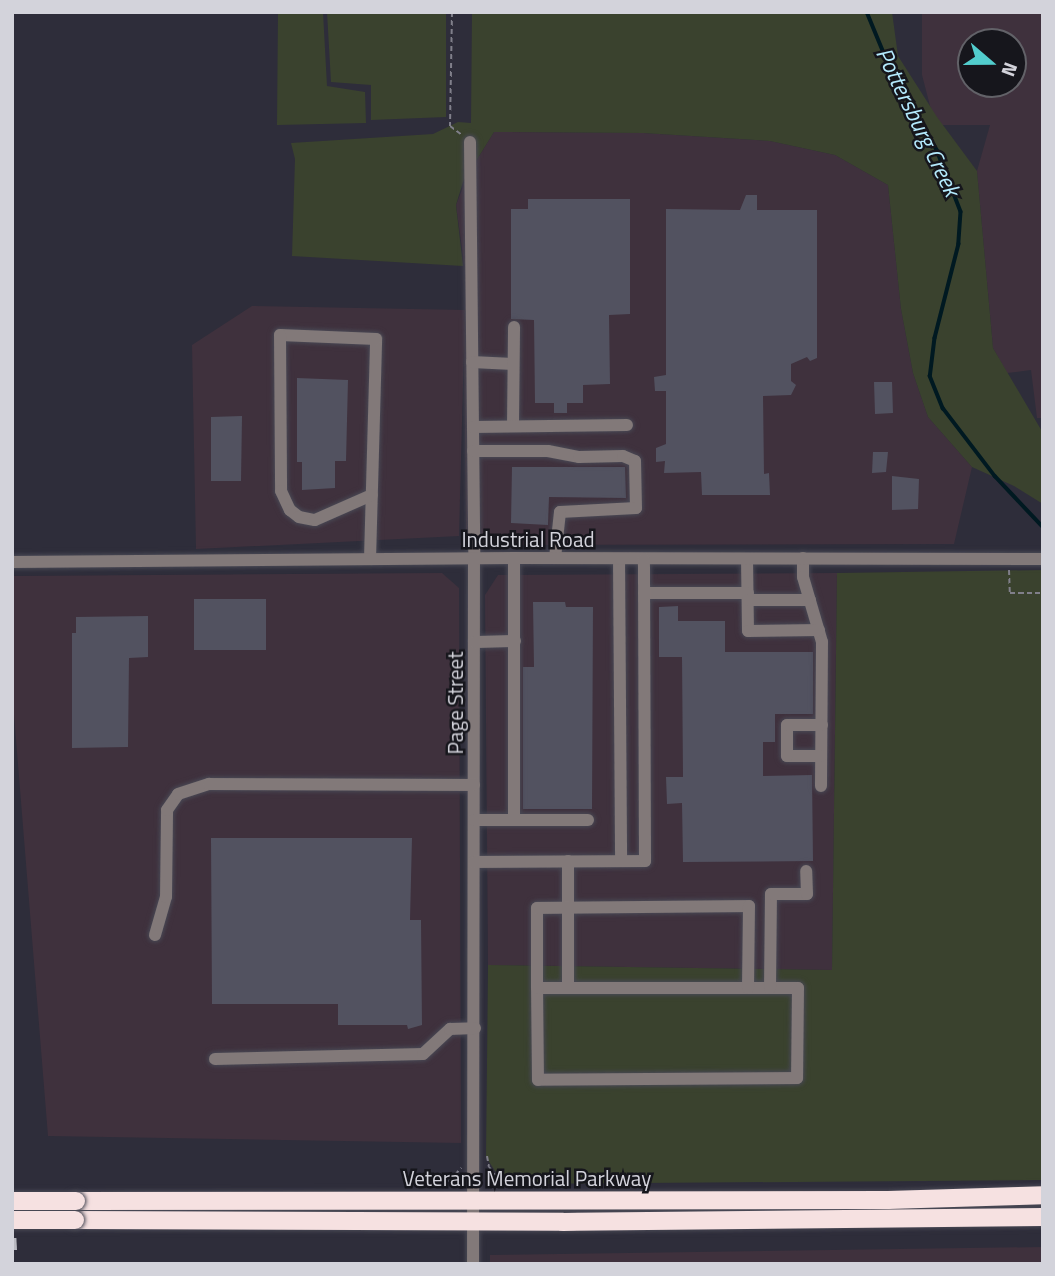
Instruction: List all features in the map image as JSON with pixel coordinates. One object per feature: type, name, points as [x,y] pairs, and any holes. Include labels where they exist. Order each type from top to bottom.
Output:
[{"type":"highway","name":"Veterans Memorial Parkway","points":[[12,1201],[875,1200],[1043,1195]]},
{"type":"highway","name":"Veterans Memorial Parkway","points":[[12,1220],[473,1223],[1043,1217]]},
{"type":"street","name":"Page Street","points":[[470,142],[474,558],[473,1264]]},
{"type":"street","points":[[513,327],[513,426]]},
{"type":"street","points":[[370,559],[372,495],[376,339],[280,335],[281,491],[290,510],[299,517],[315,520],[372,495]]},
{"type":"street","points":[[472,362],[513,364]]},
{"type":"street","points":[[473,427],[627,425]]},
{"type":"street","points":[[473,451],[548,451],[579,457],[623,456],[635,461],[636,508],[560,512],[555,558]]},
{"type":"street","name":"Industrial Road","points":[[12,562],[474,558],[1043,559]]},
{"type":"street","points":[[514,558],[514,820]]},
{"type":"street","points":[[803,558],[803,578],[819,630],[821,786]]},
{"type":"street","points":[[619,559],[621,861]]},
{"type":"street","points":[[474,862],[645,861],[644,559]]},
{"type":"street","points":[[747,559],[748,631],[819,630]]},
{"type":"street","points":[[644,593],[810,600]]},
{"type":"street","points":[[474,642],[515,641]]},
{"type":"street","points":[[821,725],[787,725],[787,756],[821,756]]},
{"type":"street","points":[[155,935],[166,897],[166,810],[178,794],[209,784],[474,785]]},
{"type":"street","points":[[474,820],[588,820]]},
{"type":"street","points":[[568,861],[568,988]]},
{"type":"street","points":[[770,988],[771,894],[807,894],[806,871]]},
{"type":"street","points":[[537,988],[568,988],[748,988],[798,988],[797,1078],[538,1080],[537,988],[537,908],[749,906],[748,988]]},
{"type":"street","points":[[215,1059],[423,1054],[450,1029],[475,1028]]},
{"type":"path","points":[[452,12],[450,126],[470,142]]},
{"type":"path","points":[[1010,561],[1010,593],[1043,593]]},
{"type":"shaded area","points":[[922,12],[1043,12],[1043,418],[1037,418],[1031,370],[1007,373],[993,348],[977,171],[990,125],[935,125],[922,75]]},
{"type":"shaded area","points":[[494,132],[643,133],[770,141],[835,155],[888,185],[901,309],[913,373],[928,417],[972,467],[954,544],[460,545],[466,529],[464,345],[459,536],[196,549],[192,345],[252,306],[465,310],[465,270],[456,205],[468,174]]},
{"type":"shaded area","points":[[442,573],[459,588],[461,1143],[48,1136],[12,690],[12,576]]},
{"type":"shaded area","points":[[837,573],[832,970],[488,965],[485,595],[498,575]]},
{"type":"shaded area","points":[[1043,1247],[1043,1264],[490,1264],[490,1255]]},
{"type":"green space","points":[[278,12],[323,12],[327,86],[365,92],[366,123],[277,125]]},
{"type":"green space","points":[[327,12],[446,12],[446,117],[371,120],[371,85],[331,82]]},
{"type":"green space","points":[[472,12],[892,12],[898,56],[937,117],[977,171],[993,348],[1043,433],[1043,504],[1014,486],[972,467],[928,417],[913,373],[901,309],[888,185],[835,155],[770,141],[643,133],[494,132],[463,182],[456,205],[463,266],[292,256],[295,159],[291,143],[433,134],[458,122],[471,123]]},
{"type":"green space","points":[[1043,570],[1043,1180],[517,1184],[495,1171],[486,1157],[488,965],[832,970],[837,573]]},
{"type":"building","points":[[746,195],[757,195],[757,210],[817,210],[817,358],[810,361],[807,357],[791,364],[791,381],[796,385],[791,395],[763,396],[764,474],[769,473],[770,495],[702,495],[701,472],[664,473],[665,461],[656,462],[656,448],[666,444],[666,391],[655,391],[654,377],[666,375],[666,209],[740,210]]},
{"type":"building","points":[[528,199],[630,199],[630,314],[609,315],[610,384],[583,385],[583,403],[567,403],[567,413],[554,413],[554,403],[535,403],[534,320],[511,319],[511,209],[528,209]]},
{"type":"building","points":[[297,378],[348,380],[346,461],[335,461],[335,488],[302,490],[302,462],[297,462]]},
{"type":"building","points":[[874,382],[892,382],[893,413],[875,414]]},
{"type":"building","points":[[242,416],[241,481],[211,481],[211,417]]},
{"type":"building","points":[[873,452],[888,452],[886,472],[872,473]]},
{"type":"building","points":[[512,467],[625,467],[626,498],[549,497],[548,525],[511,523]]},
{"type":"building","points":[[892,476],[919,479],[918,509],[892,510]]},
{"type":"building","points":[[194,599],[266,599],[266,650],[194,650]]},
{"type":"building","points":[[533,602],[565,602],[566,607],[593,607],[592,809],[523,809],[523,667],[534,667]]},
{"type":"building","points":[[678,606],[678,621],[725,621],[725,652],[813,652],[813,714],[775,714],[775,742],[763,742],[763,776],[812,775],[813,861],[683,862],[682,803],[667,804],[666,777],[683,777],[682,657],[659,657],[659,607]]},
{"type":"building","points":[[148,616],[148,657],[129,658],[128,747],[72,748],[72,633],[76,633],[76,617]]},
{"type":"building","points":[[211,838],[412,838],[410,920],[421,920],[422,1025],[408,1029],[407,1025],[338,1025],[338,1004],[212,1004]]},
{"type":"waterway","name":"Pottersburg Creek","points":[[867,12],[891,70],[937,150],[961,212],[959,244],[935,338],[930,376],[943,408],[995,476],[1043,527]]},
{"type":"railway","points":[[12,1190],[16,1264]]}]
